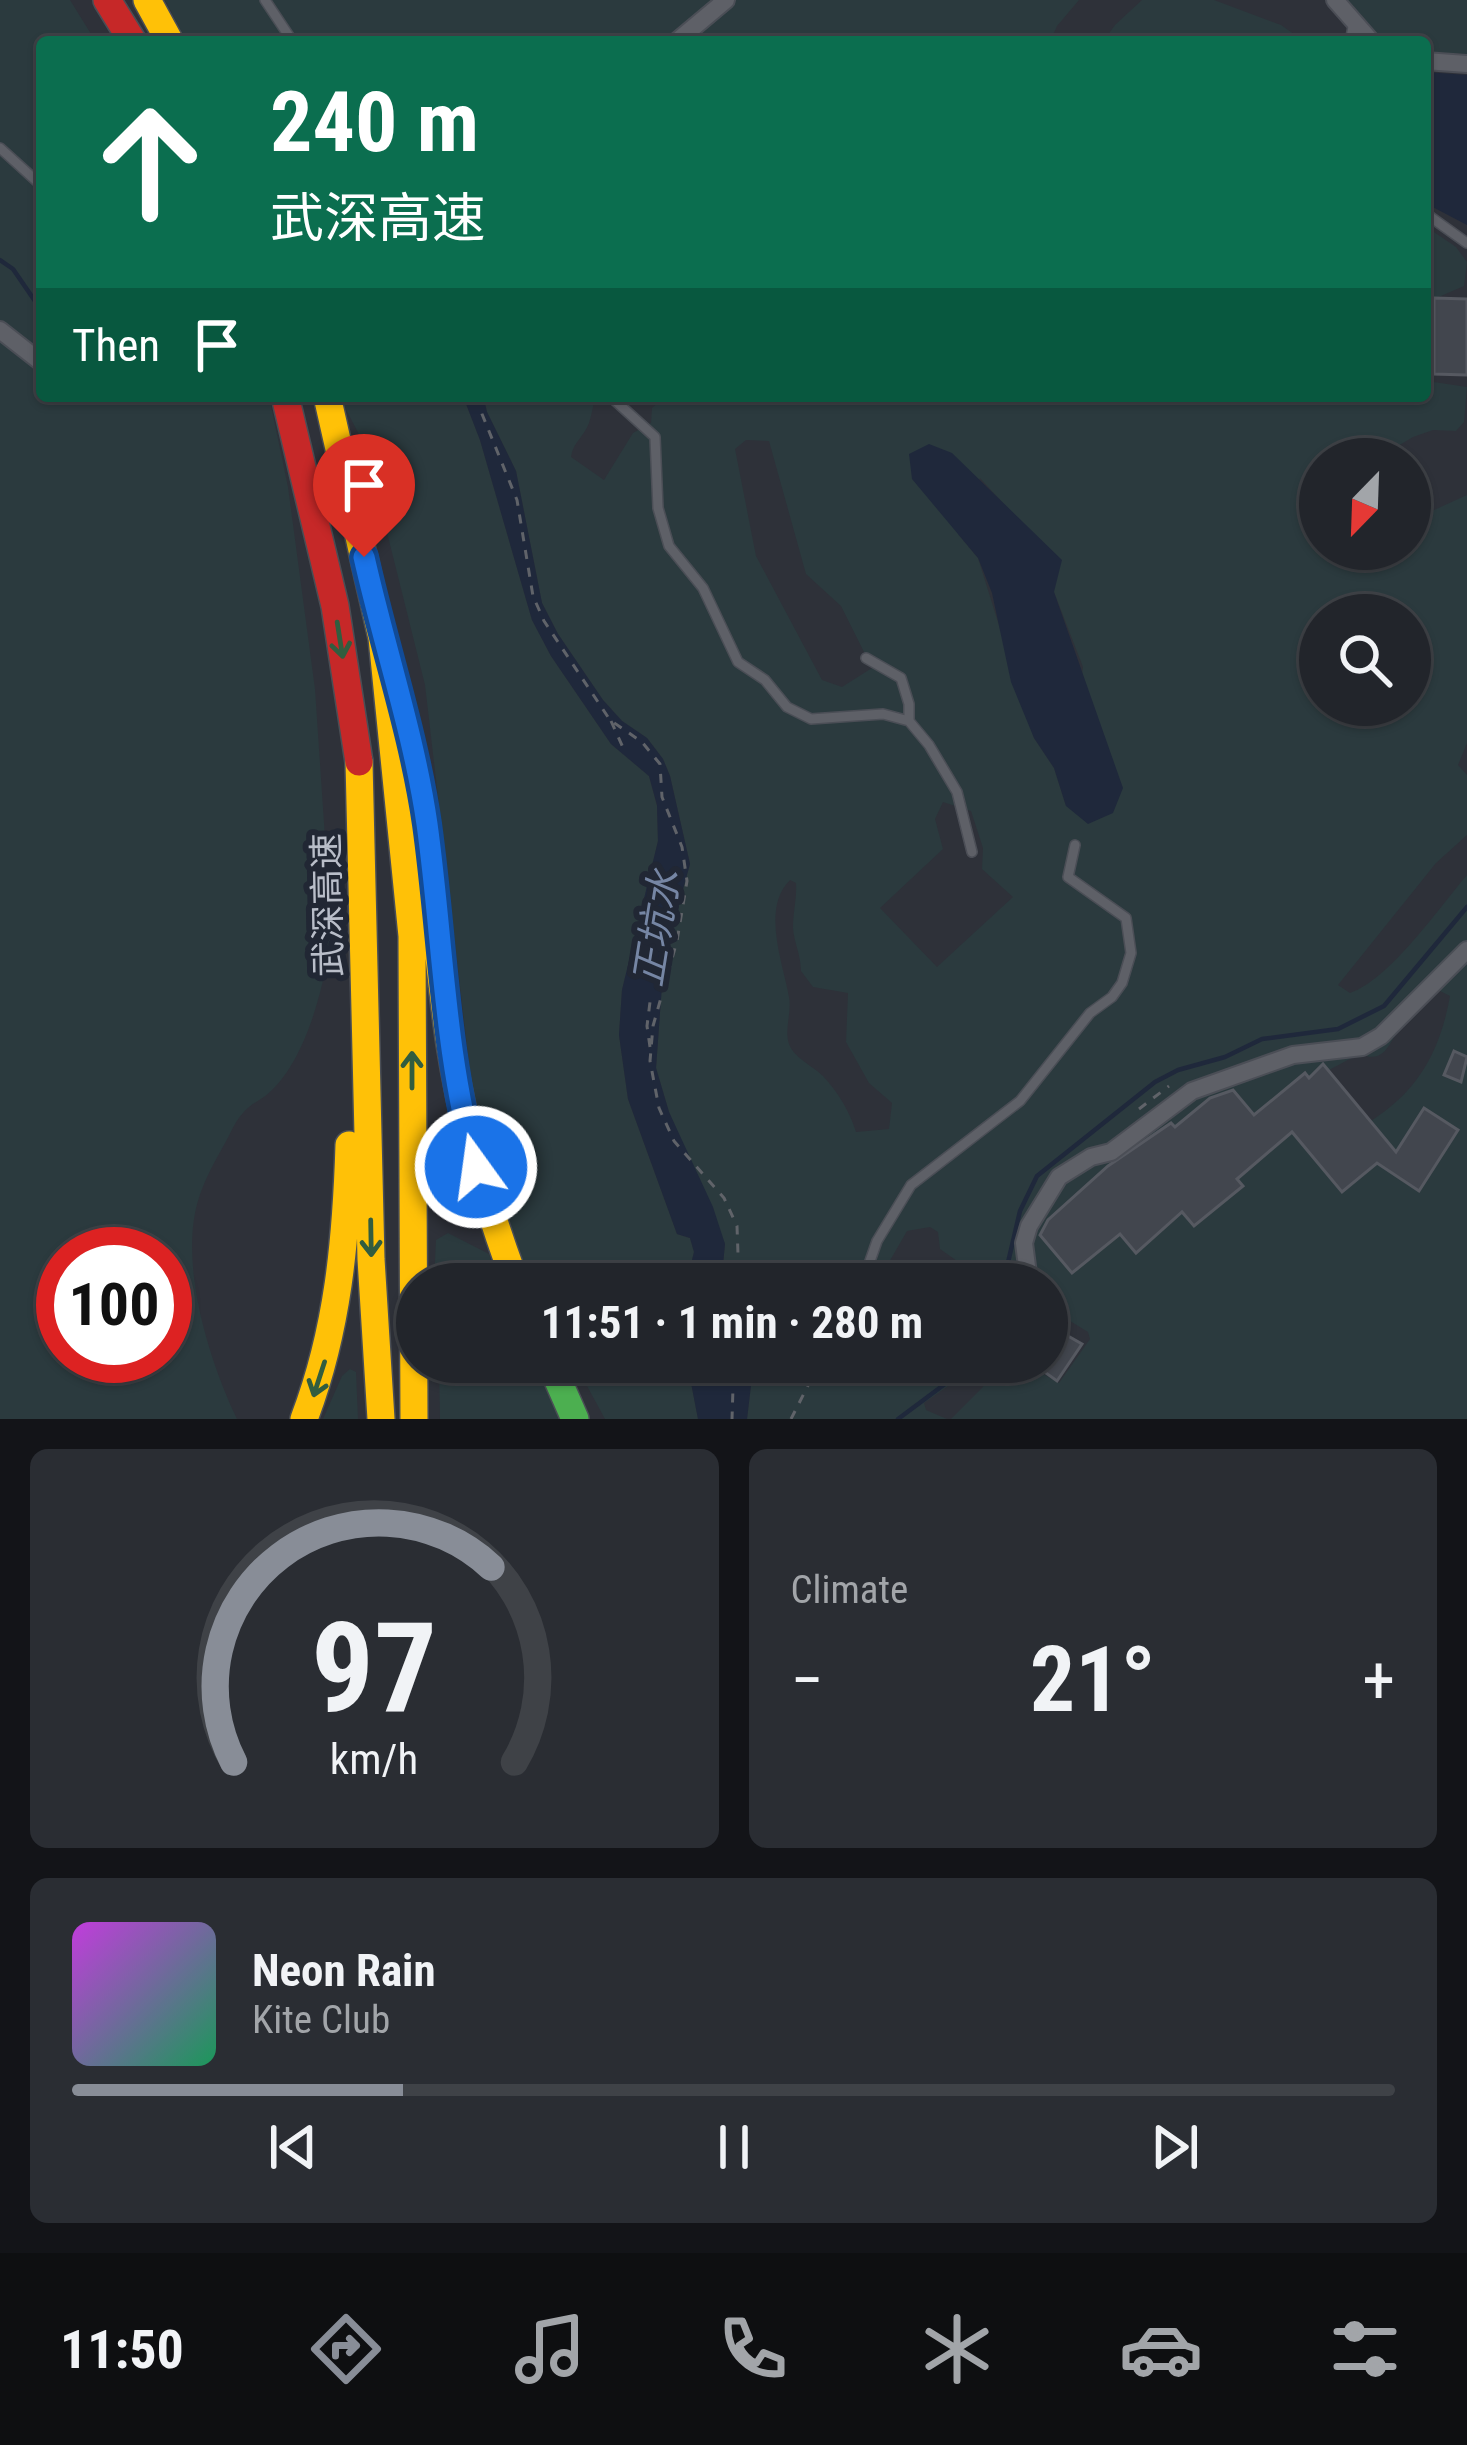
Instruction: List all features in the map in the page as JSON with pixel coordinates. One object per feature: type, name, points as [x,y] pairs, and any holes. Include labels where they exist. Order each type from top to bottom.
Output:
[{"type":"highway","points":[[107,0],[129,36]]},
{"type":"highway","points":[[147,0],[167,36]]},
{"type":"highway","name":"武深高速","points":[[286,402],[335,606],[359,761],[371,1259],[381,1419]]},
{"type":"highway","points":[[328,402],[382,638],[416,759],[458,1096],[487,1206],[508,1263]]},
{"type":"highway","points":[[382,638],[412,936],[414,1419]]},
{"type":"highway","points":[[304,1419],[333,1333],[344,1256],[359,761]]},
{"type":"highway","points":[[559,1383],[575,1419]]},
{"type":"street","points":[[683,36],[726,0]]},
{"type":"street","points":[[1335,0],[1367,36]]},
{"type":"street","points":[[1431,62],[1467,64]]},
{"type":"street","points":[[0,330],[36,358]]},
{"type":"street","points":[[1027,1263],[1024,1243],[1029,1226],[1059,1177],[1091,1157],[1111,1152],[1192,1091],[1293,1055],[1362,1047],[1381,1036],[1467,950]]},
{"type":"lane","points":[[265,0],[289,36]]},
{"type":"lane","points":[[1351,36],[1354,22]]},
{"type":"lane","points":[[0,148],[36,181]]},
{"type":"lane","points":[[1431,217],[1467,243]]},
{"type":"lane","points":[[617,402],[655,436],[658,508],[669,547],[703,588],[738,662],[766,680],[787,706],[811,719],[883,714],[909,721],[957,792],[972,852]]},
{"type":"lane","points":[[866,658],[901,679],[909,721]]},
{"type":"lane","points":[[869,1263],[911,1184],[1020,1101],[1090,1013],[1122,983],[1131,953],[1126,918],[1068,877],[1075,845]]},
{"type":"path","points":[[479,402],[518,500],[538,608],[565,657],[610,720],[624,751],[637,738]]},
{"type":"path","points":[[610,720],[637,738],[660,764],[662,797],[682,847],[687,881],[650,1049]]},
{"type":"path","points":[[650,1002],[647,1026],[655,1094],[664,1122],[685,1157],[724,1198],[737,1226],[738,1254],[733,1263]]},
{"type":"path","points":[[730,1383],[732,1419]]},
{"type":"path","points":[[791,1419],[809,1383]]},
{"type":"shaded area","points":[[0,0],[70,0],[92,36],[36,36],[36,402],[270,402],[288,487],[315,689],[331,927],[321,991],[306,1036],[285,1075],[238,1120],[207,1178],[195,1213],[196,1291],[217,1372],[237,1419],[0,1419]]},
{"type":"shaded area","points":[[165,0],[1079,0],[1053,36],[184,36]]},
{"type":"shaded area","points":[[1142,0],[1214,0],[1281,25],[1297,36],[1107,36]]},
{"type":"shaded area","points":[[1348,0],[1467,0],[1467,54],[1431,52],[1431,36],[1379,36]]},
{"type":"shaded area","points":[[1431,230],[1456,247],[1467,262],[1464,286],[1434,299],[1434,382],[1467,387],[1464,422],[1456,431],[1433,430],[1411,438],[1299,438],[1299,570],[1431,570],[1431,511],[1467,495],[1467,743],[1458,765],[1467,775],[1467,835],[1436,863],[1338,985],[1350,993],[1381,974],[1467,875],[1467,1419],[951,1419],[984,1383],[1068,1383],[1068,1370],[1090,1339],[1088,1332],[1068,1320],[1068,1263],[960,1263],[940,1249],[938,1232],[930,1227],[907,1231],[889,1263],[723,1263],[725,1244],[669,1112],[656,1068],[664,957],[690,864],[670,776],[647,738],[603,700],[542,603],[516,471],[485,402],[594,402],[571,457],[604,480],[633,433],[651,423],[652,408],[658,402],[1431,402]],"holes":[[[746,440],[769,441],[806,574],[841,606],[872,668],[842,687],[822,680],[756,556],[735,449]],[[980,478],[1021,523],[1083,667],[1066,806],[1054,768],[1034,738],[978,558],[958,534]],[[943,802],[971,811],[983,848],[982,869],[1013,897],[937,967],[880,908],[943,849],[935,819]],[[790,880],[796,883],[793,928],[801,971],[813,987],[848,993],[846,1042],[869,1083],[892,1103],[889,1129],[856,1132],[834,1089],[789,1044],[789,997],[775,920],[781,892]],[[1434,988],[1450,996],[1433,1052],[1402,1096],[1371,1121],[1329,1070],[1359,1054],[1382,1054],[1395,1035],[1393,1020]]]},
{"type":"shaded area","points":[[342,402],[465,402],[532,620],[611,744],[649,776],[657,806],[658,841],[622,990],[619,1035],[628,1099],[677,1234],[690,1238],[691,1263],[522,1263],[494,1198],[478,1141],[425,685],[366,448]]},
{"type":"shaded area","points":[[448,1233],[489,1254],[492,1263],[435,1263],[436,1240]]},
{"type":"shaded area","points":[[350,1369],[356,1372],[358,1419],[323,1419],[342,1376]]},
{"type":"shaded area","points":[[439,1383],[546,1383],[562,1419],[440,1419]]},
{"type":"shaded area","points":[[585,1383],[691,1383],[698,1419],[605,1419]]},
{"type":"shaded area","points":[[952,1383],[924,1403],[926,1410],[947,1419],[747,1419],[751,1385]]},
{"type":"water","points":[[1431,72],[1467,75],[1467,225],[1431,206]]},
{"type":"water","points":[[465,402],[484,402],[516,471],[542,603],[558,634],[603,700],[647,738],[670,776],[690,864],[664,957],[656,1068],[669,1112],[713,1207],[725,1244],[723,1263],[691,1263],[690,1238],[677,1234],[628,1099],[619,1035],[622,990],[658,841],[657,805],[649,776],[611,744],[532,620]]},
{"type":"water","points":[[929,444],[952,453],[1062,560],[1054,592],[1123,788],[1113,813],[1088,824],[1066,806],[1054,768],[1034,738],[1011,682],[992,593],[978,558],[912,479],[909,454]]},
{"type":"water","points":[[691,1383],[751,1385],[747,1419],[698,1419]]},
{"type":"building","points":[[1434,298],[1467,299],[1467,375],[1434,374]]},
{"type":"building","points":[[1454,1051],[1467,1057],[1461,1082],[1444,1075]]},
{"type":"building","points":[[1323,1064],[1396,1152],[1424,1108],[1458,1130],[1419,1191],[1377,1163],[1342,1192],[1292,1132],[1237,1179],[1243,1186],[1194,1226],[1182,1212],[1136,1253],[1120,1234],[1072,1273],[1040,1235],[1048,1220],[1108,1166],[1171,1123],[1175,1127],[1210,1098],[1233,1090],[1254,1115],[1305,1073],[1309,1078]]},
{"type":"building","points":[[1068,1336],[1082,1344],[1068,1365]]},
{"type":"waterway","name":"正坑水","points":[[0,260],[13,269],[36,303]]},
{"type":"waterway","name":"正坑水","points":[[1008,1263],[1020,1211],[1037,1176],[1155,1082],[1262,1039],[1338,1029],[1384,1006],[1467,907]]},
{"type":"waterway","name":"正坑水","points":[[898,1419],[946,1383]]},
{"type":"traffic: fast","points":[[559,1383],[575,1419]]},
{"type":"traffic: slow","points":[[147,0],[167,36]]},
{"type":"traffic: slow","points":[[328,402],[382,638],[412,936],[414,1419]]},
{"type":"traffic: slow","points":[[404,716],[426,839],[455,1075],[477,1166],[509,1263]]},
{"type":"traffic: slow","points":[[359,762],[371,1259],[381,1419]]},
{"type":"traffic: slow","points":[[304,1419],[325,1352],[338,1284],[349,1145]]},
{"type":"traffic: jam","points":[[107,0],[129,36]]},
{"type":"traffic: jam","points":[[286,402],[335,606],[359,762]]},
{"type":"route","points":[[364,557],[416,759],[428,826],[445,1009],[458,1096],[476,1167]]}]
